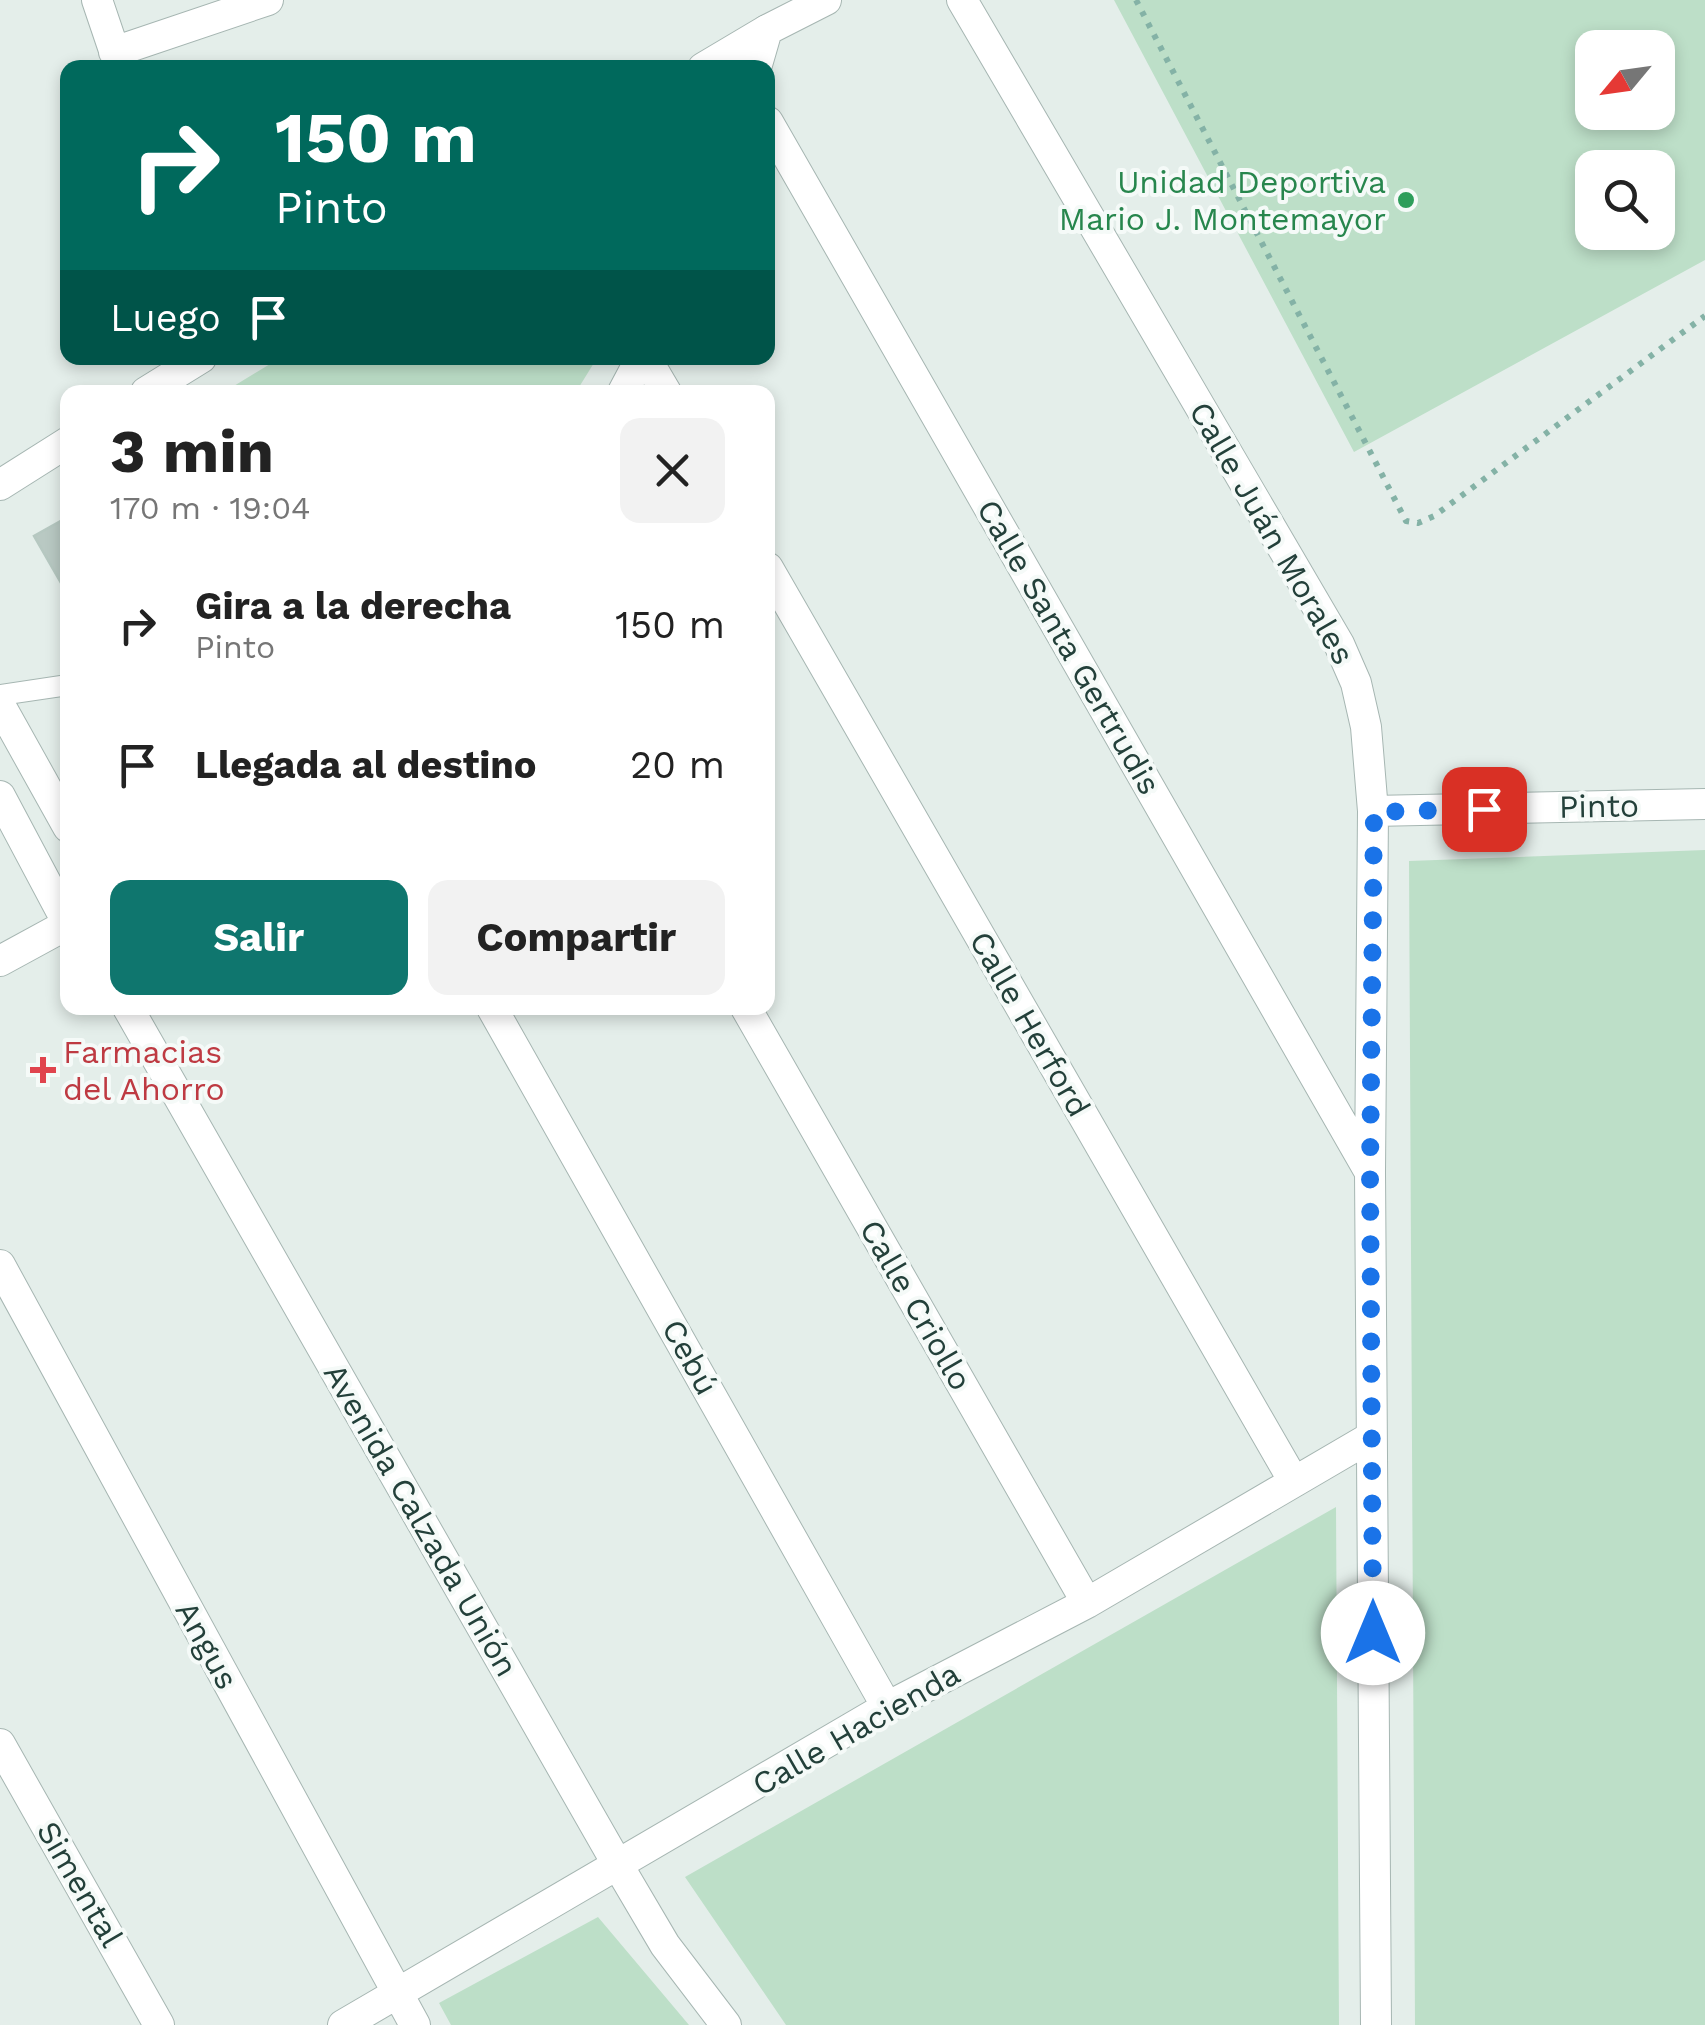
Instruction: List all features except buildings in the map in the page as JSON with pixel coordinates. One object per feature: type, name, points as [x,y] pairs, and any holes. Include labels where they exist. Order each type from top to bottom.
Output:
[{"type":"street","points":[[97,0],[117,60],[268,0]]},
{"type":"street","points":[[716,60],[826,0]]},
{"type":"street","name":"Calle Juán Morales","points":[[962,0],[1339,644],[1356,683],[1366,727],[1374,812],[1370,1172],[1376,2025]]},
{"type":"street","points":[[758,60],[767,30]]},
{"type":"street","name":"Calle Santa Gertrudis","points":[[775,134],[1370,1172]]},
{"type":"street","points":[[157,385],[190,365]]},
{"type":"street","points":[[0,485],[60,447]]},
{"type":"street","name":"Calle Herford","points":[[775,580],[1293,1480]]},
{"type":"street","points":[[0,705],[60,813]]},
{"type":"street","points":[[0,796],[60,911]]},
{"type":"street","name":"Pinto","points":[[1374,812],[1705,804]]},
{"type":"street","points":[[0,962],[60,928]]},
{"type":"street","name":"Avenida Calzada Unión","points":[[132,1015],[619,1867],[665,1945],[726,2025]]},
{"type":"street","name":"Cebú","points":[[496,1015],[887,1707]]},
{"type":"street","name":"Calle Criollo","points":[[750,1015],[1087,1603]]},
{"type":"street","name":"Angus","points":[[0,1264],[415,2025]]},
{"type":"street","name":"Calle Hacienda","points":[[343,2025],[887,1707],[1087,1603],[1372,1437]]},
{"type":"street","name":"Simental","points":[[0,1744],[159,2025]]},
{"type":"lane","points":[[0,695],[60,686]]},
{"type":"path","points":[[1136,0],[1406,520],[1418,522],[1434,516],[1705,316]]},
{"type":"green space","name":"Unidad Deportiva Mario J. Montemayor","points":[[1114,0],[1705,0],[1705,260],[1354,452]]},
{"type":"green space","points":[[268,365],[593,365],[580,385],[236,385]]},
{"type":"green space","points":[[1705,850],[1705,2025],[1415,2025],[1409,861]]},
{"type":"green space","points":[[1336,1507],[1339,2025],[786,2025],[685,1877]]},
{"type":"green space","points":[[598,1917],[689,2025],[451,2025],[439,2003]]},
{"type":"place","name":"Unidad Deportiva Mario J. Montemayor","points":[[1406,200]]},
{"type":"place","name":"Farmacias del Ahorro","points":[[43,1070]]},
{"type":"route","points":[[1373,1633],[1370,1172],[1374,812],[1484,809]]}]
